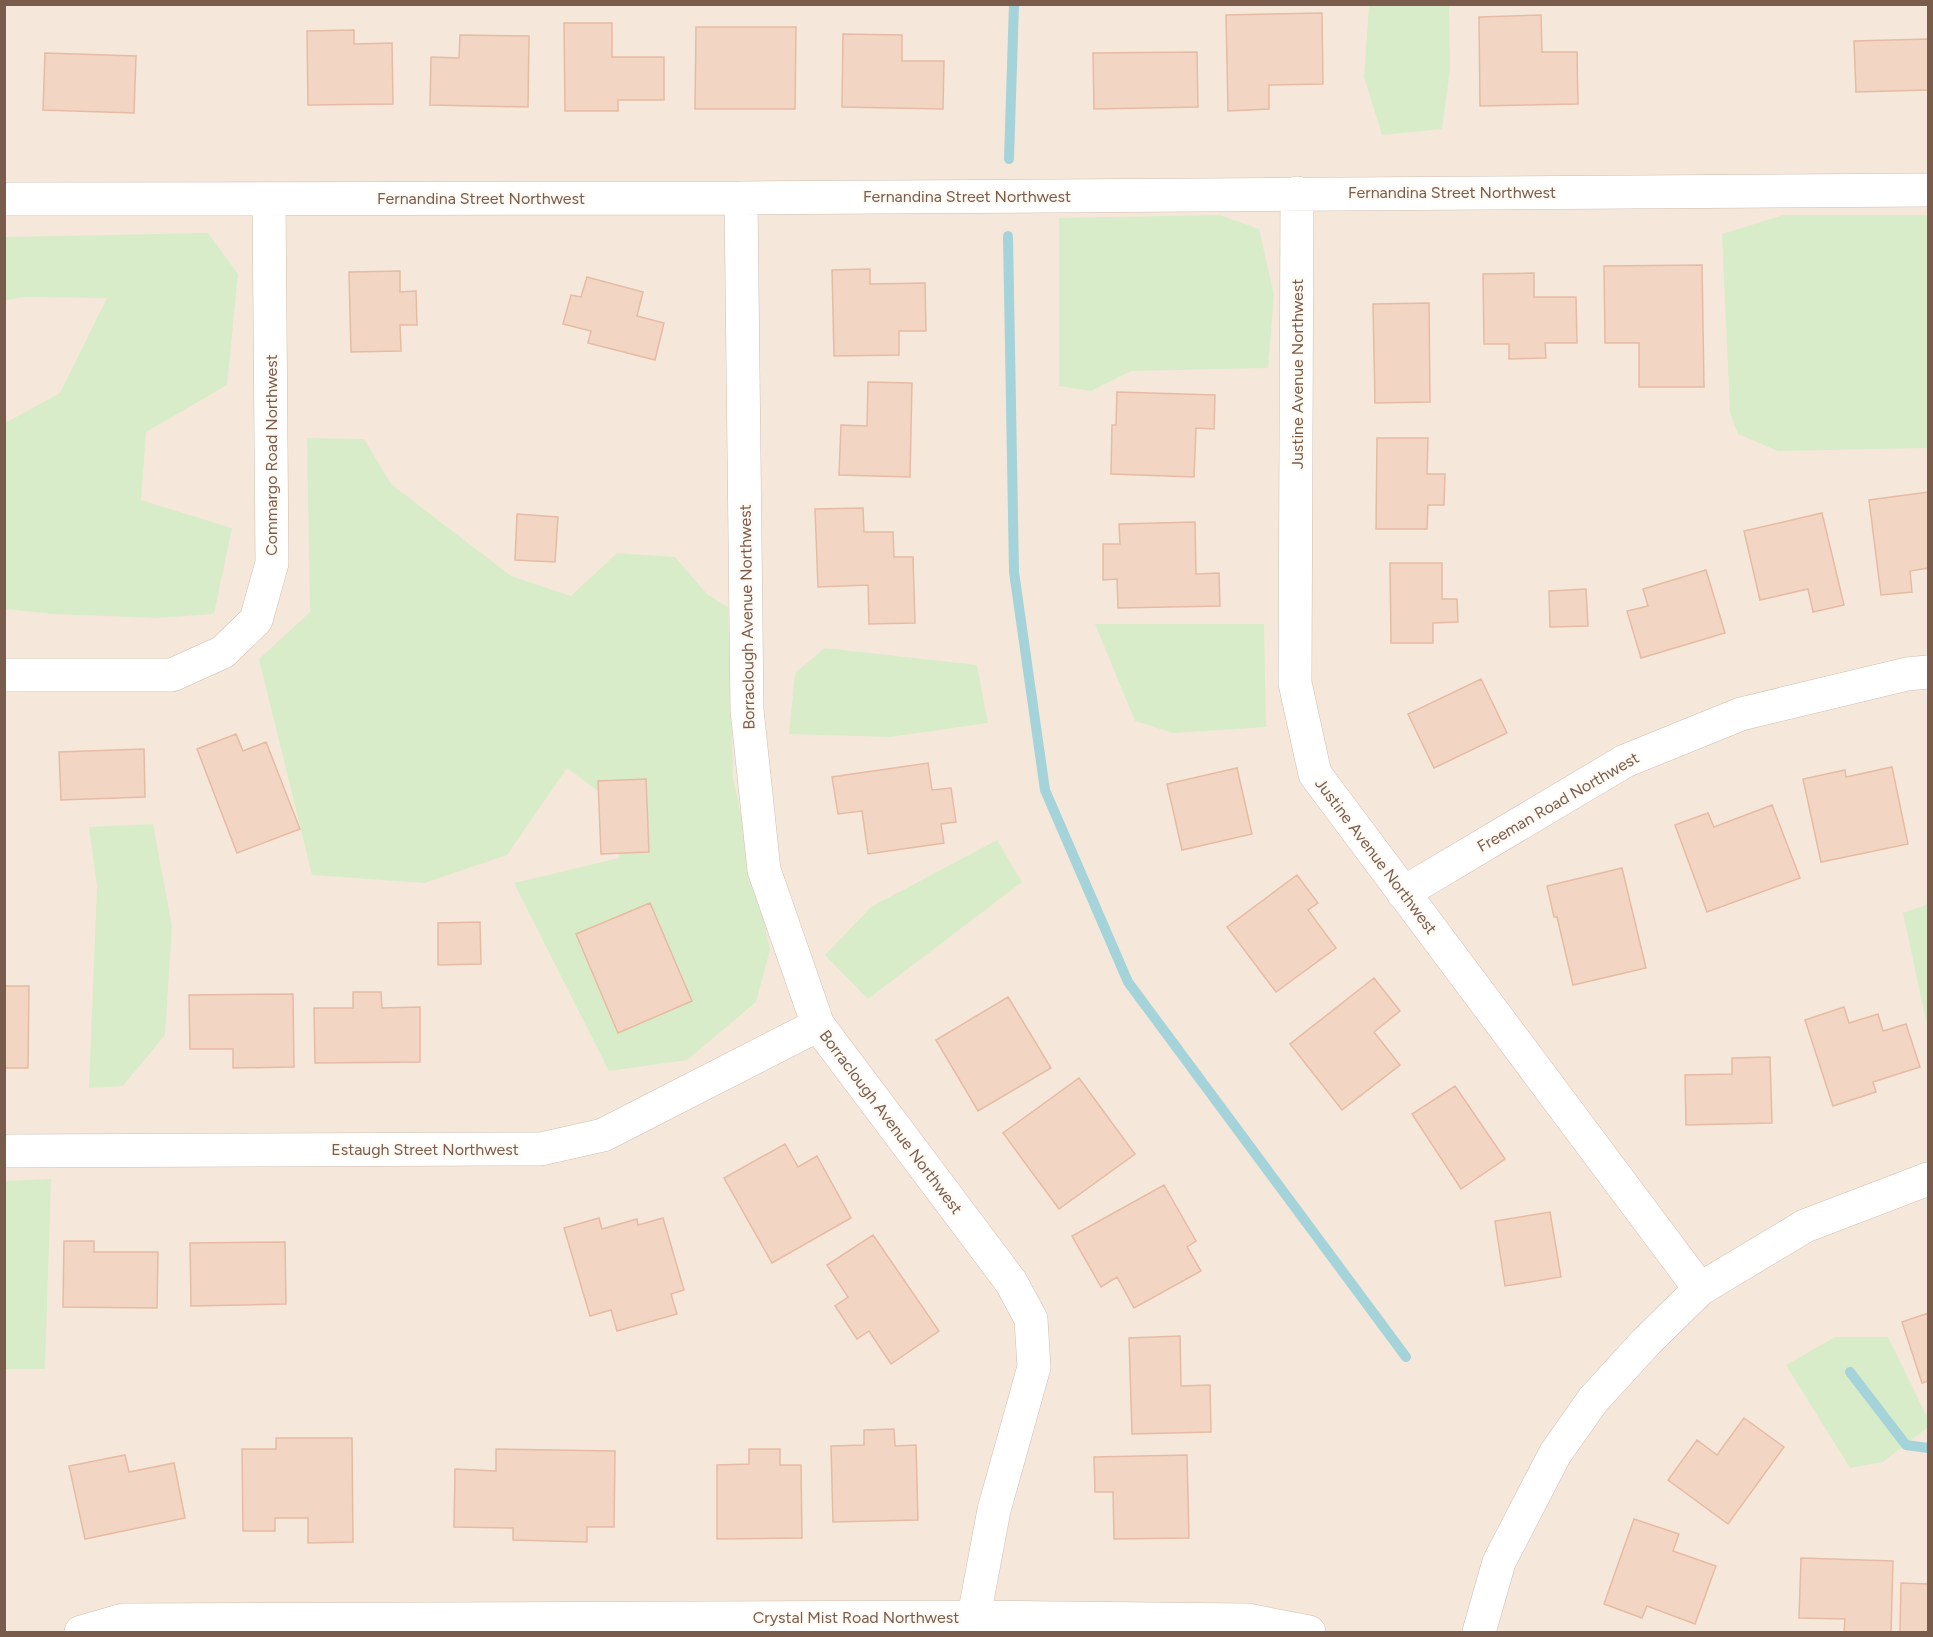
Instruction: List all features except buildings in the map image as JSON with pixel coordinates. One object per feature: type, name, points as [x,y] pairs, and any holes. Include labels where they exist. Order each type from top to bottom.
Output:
[{"type":"street","name":"Fernandina Street Northwest","points":[[4,200],[741,198],[1929,190]]},
{"type":"street","name":"Justine Avenue Northwest","points":[[1297,193],[1295,683],[1315,774],[1700,1289]]},
{"type":"street","name":"Borraclough Avenue Northwest","points":[[741,198],[747,710],[764,870],[818,1025],[1011,1281],[1031,1319],[1034,1367],[994,1509],[972,1625]]},
{"type":"street","name":"Commargo Road Northwest","points":[[4,675],[172,675],[223,652],[256,620],[272,563],[269,199]]},
{"type":"street","name":"Freeman Road Northwest","points":[[1403,892],[1625,761],[1741,714],[1907,674],[1929,672]]},
{"type":"street","name":"Estaugh Street Northwest","points":[[4,1151],[541,1149],[603,1135],[818,1025]]},
{"type":"street","points":[[1479,1632],[1499,1562],[1555,1454],[1593,1400],[1646,1342],[1700,1289],[1805,1226],[1929,1179]]},
{"type":"street","name":"Crystal Mist Road Northwest","points":[[81,1632],[123,1620],[488,1626],[972,1625],[1247,1620],[1309,1632]]},
{"type":"shaded area","points":[[5,5],[1928,5],[1928,1632],[5,1632]]},
{"type":"green space","points":[[1369,5],[1449,5],[1450,69],[1442,129],[1382,135],[1364,77]]},
{"type":"green space","points":[[1220,215],[1259,229],[1274,295],[1268,368],[1131,371],[1091,391],[1059,386],[1059,218]]},
{"type":"green space","points":[[1783,215],[1928,215],[1928,448],[1778,451],[1738,434],[1730,413],[1722,234]]},
{"type":"green space","points":[[208,233],[238,274],[227,385],[146,432],[141,500],[232,528],[214,614],[156,618],[53,614],[5,609],[5,423],[60,393],[107,298],[25,297],[5,300],[5,237]]},
{"type":"green space","points":[[307,438],[364,439],[391,484],[511,576],[571,596],[617,553],[675,557],[708,595],[728,607],[733,778],[770,950],[756,1002],[687,1060],[609,1071],[514,883],[619,858],[621,808],[567,768],[507,855],[424,883],[312,875],[259,659],[310,612]]},
{"type":"green space","points":[[1095,624],[1264,624],[1266,727],[1173,733],[1135,721]]},
{"type":"green space","points":[[825,648],[977,665],[988,723],[890,737],[789,734],[795,673]]},
{"type":"green space","points":[[153,824],[172,926],[165,1035],[123,1086],[89,1088],[97,886],[89,827]]},
{"type":"green space","points":[[997,840],[1022,882],[868,999],[825,955],[871,907]]},
{"type":"green space","points":[[1928,904],[1928,1030],[1903,913]]},
{"type":"green space","points":[[51,1179],[45,1369],[5,1369],[5,1181]]},
{"type":"green space","points":[[1835,1337],[1888,1337],[1928,1419],[1928,1427],[1883,1462],[1850,1468],[1786,1365]]},
{"type":"waterway","points":[[1009,159],[1014,4]]},
{"type":"waterway","points":[[1008,236],[1014,572],[1045,790],[1128,982],[1406,1357]]},
{"type":"waterway","points":[[1850,1372],[1906,1445],[1928,1448]]}]
